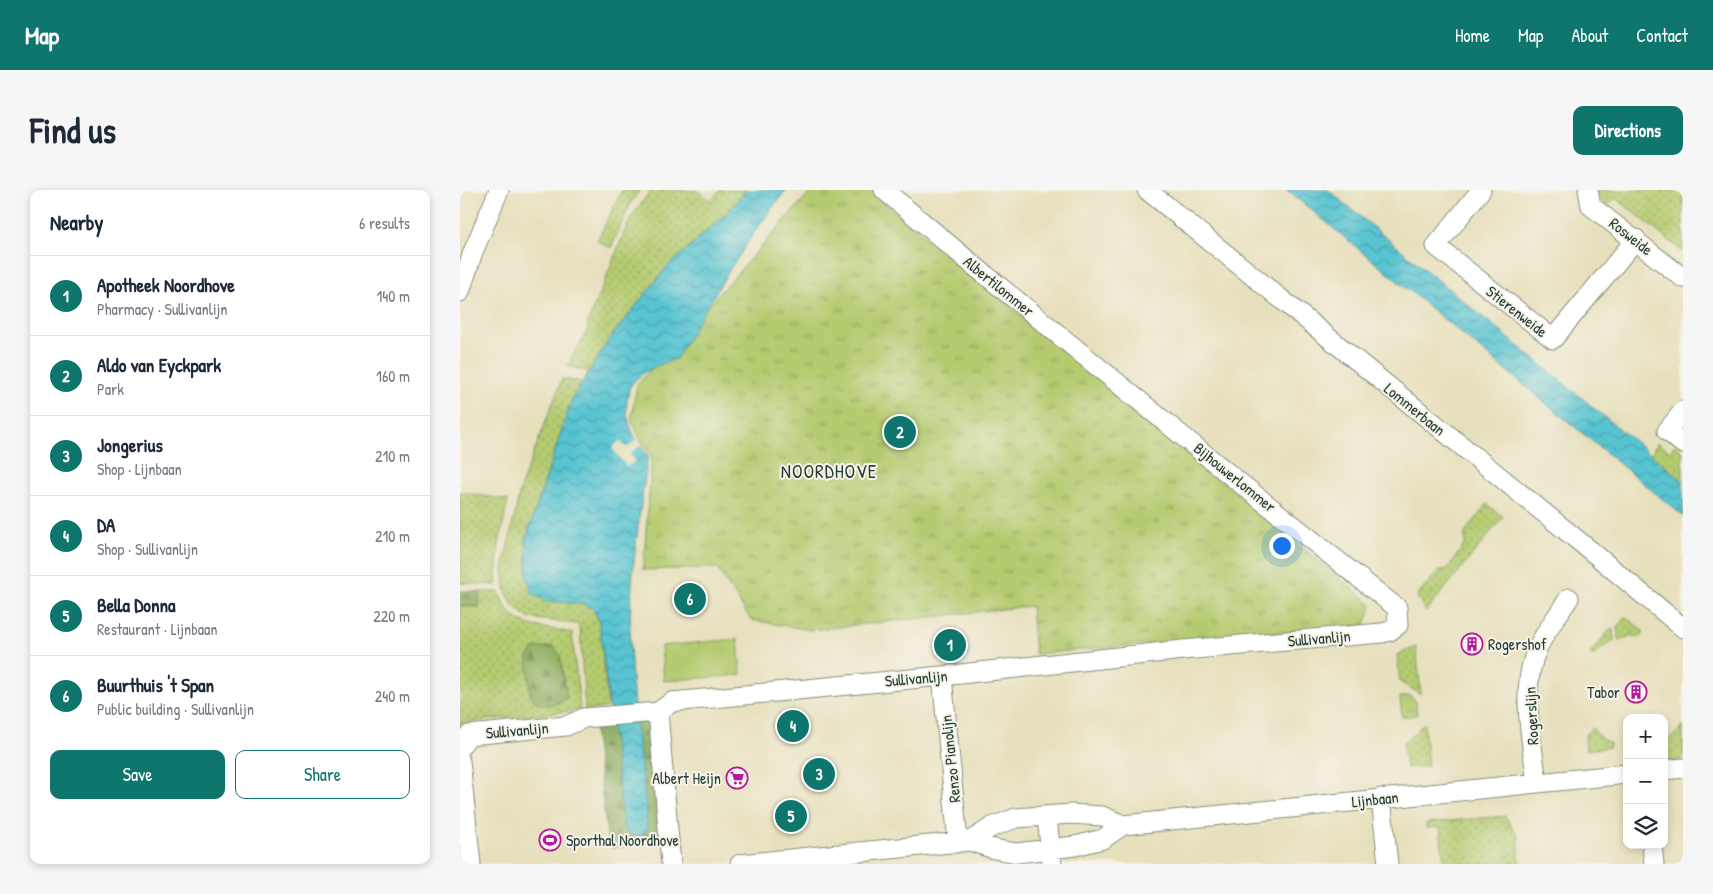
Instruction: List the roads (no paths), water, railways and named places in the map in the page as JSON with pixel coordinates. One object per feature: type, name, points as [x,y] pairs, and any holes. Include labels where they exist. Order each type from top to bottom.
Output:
[{"type":"street","points":[[460,292],[473,252],[499,190]]},
{"type":"street","name":"Albertilommer","points":[[884,190],[1115,380]]},
{"type":"street","name":"Lommerbaan","points":[[1147,190],[1683,628]]},
{"type":"street","name":"Stierenweide","points":[[1481,190],[1436,246],[1553,339],[1636,240]]},
{"type":"street","name":"Rosweide","points":[[1588,190],[1591,206],[1683,278]]},
{"type":"street","name":"Bijhouwerlommer","points":[[1115,380],[1230,475],[1398,608],[1398,624],[1390,631],[1382,633]]},
{"type":"street","points":[[1683,411],[1667,431],[1683,444]]},
{"type":"street","name":"Rogerslijn","points":[[1536,783],[1527,692],[1530,672],[1538,647],[1569,598]]},
{"type":"street","name":"Sullivanlijn","points":[[460,747],[469,734],[566,726],[584,718],[595,716],[658,712],[672,702],[942,676],[1182,650],[1382,633]]},
{"type":"street","name":"Renzo Pianolijn","points":[[942,676],[964,842]]},
{"type":"street","points":[[658,712],[671,864]]},
{"type":"street","points":[[460,761],[471,864]]},
{"type":"street","points":[[1668,770],[1683,768]]},
{"type":"street","name":"Lijnbaan","points":[[964,842],[992,827],[1016,818],[1071,814],[1102,816],[1123,825],[1623,774]]},
{"type":"street","points":[[1381,798],[1388,864]]},
{"type":"street","points":[[1047,817],[1051,856]]},
{"type":"street","name":"Lijnbaan","points":[[740,864],[964,842],[1017,853],[1051,856],[1103,840],[1123,825]]},
{"type":"street","points":[[1652,849],[1654,864]]},
{"type":"water","points":[[747,190],[786,190],[742,251],[676,359],[647,371],[630,386],[628,395],[627,411],[630,427],[648,455],[634,561],[630,626],[633,696],[647,812],[647,829],[641,836],[631,836],[624,828],[599,621],[593,608],[583,604],[546,601],[532,593],[527,576],[526,539],[572,399],[608,341],[666,268],[727,213]]},
{"type":"water","points":[[1287,190],[1328,190],[1683,481],[1683,516]]},
{"type":"place","name":"Aldo van Eyckpark","points":[[900,432]]},
{"type":"place","name":"Buurthuis 't Span","points":[[690,599]]},
{"type":"place","name":"Rogershof","points":[[1472,644]]},
{"type":"place","name":"Apotheek Noordhove","points":[[950,645]]},
{"type":"place","name":"Tabor","points":[[1636,692]]},
{"type":"place","name":"DA","points":[[793,726]]},
{"type":"place","name":"Jongerius","points":[[819,774]]},
{"type":"place","name":"Albert Heijn","points":[[737,778]]},
{"type":"place","name":"Bella Donna","points":[[791,816]]},
{"type":"place","name":"Sporthal Noordhove","points":[[550,840]]},
{"type":"district","name":"NOORDHOVE","points":[[829,471]]}]
